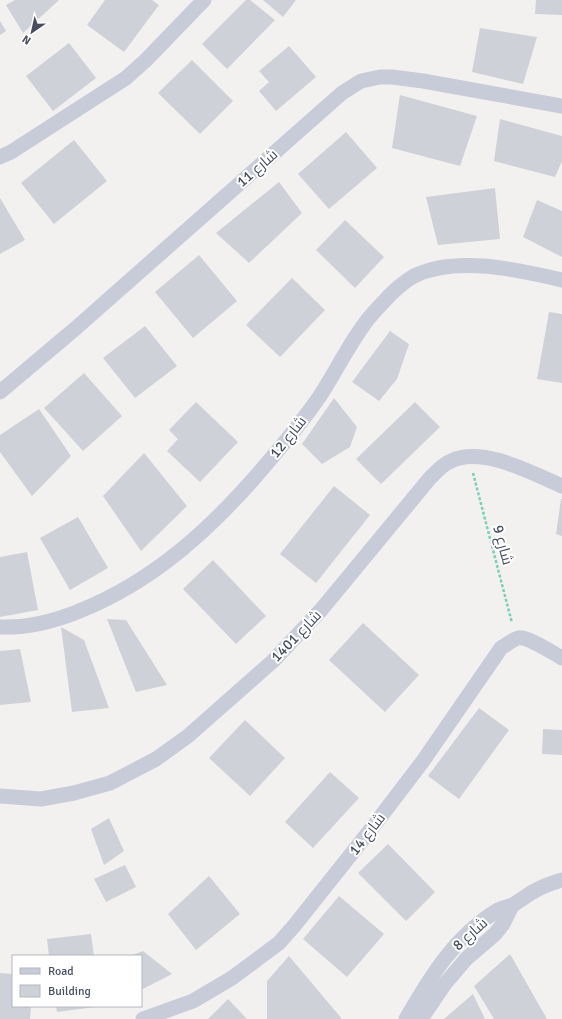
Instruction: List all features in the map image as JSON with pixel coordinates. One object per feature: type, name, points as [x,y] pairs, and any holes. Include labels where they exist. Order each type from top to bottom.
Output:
[{"type":"street","points":[[0,158],[18,148],[126,78],[146,60],[204,0]]},
{"type":"street","name":"شارع 11","points":[[0,392],[76,328],[342,93],[361,81],[380,77],[424,81],[562,106]]},
{"type":"street","name":"شارع 12","points":[[0,627],[34,625],[58,619],[102,602],[130,587],[184,549],[226,510],[282,445],[309,412],[363,326],[397,289],[413,277],[434,270],[476,265],[527,272],[562,280]]},
{"type":"street","name":"شارع 1401","points":[[0,796],[41,799],[74,793],[110,783],[156,759],[188,736],[273,661],[321,610],[430,478],[450,461],[480,456],[506,463],[562,486]]},
{"type":"street","points":[[516,639],[525,639],[562,658]]},
{"type":"street","name":"شارع 14","points":[[143,1019],[193,1001],[232,978],[279,943],[299,920],[419,767],[501,648],[516,639]]},
{"type":"street","name":"شارع 8","points":[[406,1019],[436,969],[465,936],[500,909],[512,906],[532,892],[551,883],[562,880]]},
{"type":"street","points":[[422,1019],[444,985],[466,959],[495,934],[503,924],[512,906]]},
{"type":"path","name":"شارع 9","points":[[468,457],[516,639]]},
{"type":"building","points":[[15,0],[59,0],[23,33],[6,5]]},
{"type":"building","points":[[105,0],[152,0],[159,5],[124,52],[87,25]]},
{"type":"building","points":[[246,0],[250,0],[275,20],[227,69],[202,44]]},
{"type":"building","points":[[263,0],[296,0],[283,17]]},
{"type":"building","points":[[536,0],[562,0],[562,15],[535,14]]},
{"type":"building","points":[[0,21],[6,31],[0,35]]},
{"type":"building","points":[[480,28],[537,37],[523,84],[472,72]]},
{"type":"building","points":[[69,43],[96,78],[53,111],[26,76]]},
{"type":"building","points":[[289,46],[316,77],[276,111],[259,91],[269,82],[259,71]]},
{"type":"building","points":[[192,60],[233,101],[200,134],[158,93]]},
{"type":"building","points":[[400,95],[477,116],[460,166],[392,148]]},
{"type":"building","points":[[500,119],[562,136],[562,161],[555,177],[494,161]]},
{"type":"building","points":[[346,132],[377,168],[329,209],[298,174]]},
{"type":"building","points":[[74,140],[107,181],[54,224],[21,183]]},
{"type":"building","points":[[279,182],[302,213],[249,263],[216,233]]},
{"type":"building","points":[[495,188],[500,239],[438,245],[426,197]]},
{"type":"building","points":[[0,198],[25,240],[0,254]]},
{"type":"building","points":[[537,200],[562,211],[562,257],[523,237]]},
{"type":"building","points":[[345,220],[384,257],[355,288],[316,250]]},
{"type":"building","points":[[199,255],[237,301],[193,338],[155,292]]},
{"type":"building","points":[[292,278],[325,310],[280,357],[246,325]]},
{"type":"building","points":[[549,312],[562,314],[562,383],[537,379]]},
{"type":"building","points":[[145,326],[177,366],[135,398],[103,358]]},
{"type":"building","points":[[390,331],[409,344],[397,379],[379,401],[352,382]]},
{"type":"building","points":[[84,373],[122,416],[83,451],[44,408]]},
{"type":"building","points":[[334,398],[357,427],[350,447],[322,464],[302,444]]},
{"type":"building","points":[[196,402],[238,442],[200,482],[167,451],[178,439],[169,430]]},
{"type":"building","points":[[415,402],[440,427],[381,484],[356,459]]},
{"type":"building","points":[[39,409],[71,456],[32,496],[0,452],[0,435]]},
{"type":"building","points":[[144,453],[187,506],[141,551],[103,496]]},
{"type":"building","points":[[334,486],[370,515],[316,583],[280,554]]},
{"type":"building","points":[[562,499],[562,536],[556,534]]},
{"type":"building","points":[[78,517],[108,568],[70,590],[40,538]]},
{"type":"building","points":[[27,552],[38,610],[0,617],[0,557]]},
{"type":"building","points":[[213,560],[266,616],[236,644],[183,589]]},
{"type":"building","points":[[107,619],[126,620],[167,685],[136,692]]},
{"type":"building","points":[[363,623],[419,675],[385,712],[329,660]]},
{"type":"building","points":[[61,627],[84,640],[109,708],[72,712]]},
{"type":"building","points":[[20,649],[31,702],[0,705],[0,651]]},
{"type":"building","points":[[479,708],[509,730],[459,799],[428,776]]},
{"type":"building","points":[[245,720],[285,758],[250,796],[209,758]]},
{"type":"building","points":[[543,729],[562,730],[562,755],[542,754]]},
{"type":"building","points":[[330,772],[359,798],[313,848],[285,822]]},
{"type":"building","points":[[109,818],[124,851],[104,865],[91,829]]},
{"type":"building","points":[[388,844],[435,892],[406,921],[358,873]]},
{"type":"building","points":[[125,865],[136,887],[106,902],[94,879]]},
{"type":"building","points":[[209,876],[240,914],[196,950],[168,914]]},
{"type":"building","points":[[339,896],[384,934],[347,977],[303,939]]},
{"type":"building","points":[[91,934],[94,955],[49,955],[47,939]]},
{"type":"building","points":[[143,951],[172,974],[142,989],[142,955],[133,955]]},
{"type":"building","points":[[510,954],[547,1019],[494,1019],[474,986]]},
{"type":"building","points":[[289,956],[342,1019],[267,1019],[267,981]]},
{"type":"building","points":[[0,973],[12,974],[12,1007],[31,1007],[30,1019],[0,1019]]},
{"type":"building","points":[[473,994],[485,1019],[444,1019]]},
{"type":"building","points":[[228,999],[247,1019],[208,1019]]},
{"type":"building","points":[[56,1007],[95,1007],[57,1012]]}]
